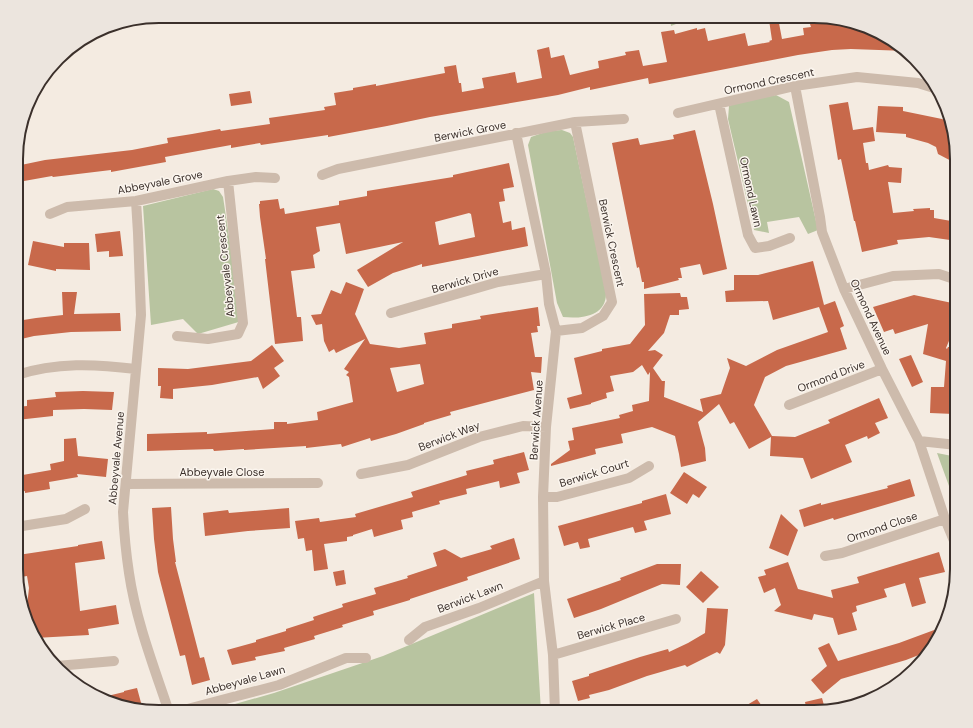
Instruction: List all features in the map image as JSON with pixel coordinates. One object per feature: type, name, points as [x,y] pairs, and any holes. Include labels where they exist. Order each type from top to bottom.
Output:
[{"type":"street","name":"Ormond Crescent","points":[[678,113],[794,86],[857,77],[918,83],[929,87]]},
{"type":"street","name":"Ormond Avenue","points":[[794,86],[822,232],[844,289],[882,369],[919,441],[950,531]]},
{"type":"street","name":"Ormond Lawn","points":[[719,104],[748,235],[755,248],[769,246],[790,238]]},
{"type":"street","name":"Berwick Grove","points":[[322,175],[338,170],[575,122],[624,119]]},
{"type":"street","name":"Berwick Crescent","points":[[556,331],[582,328],[603,316],[612,302],[575,122]]},
{"type":"street","name":"Berwick Avenue","points":[[516,133],[546,274],[549,304],[556,331],[546,427],[543,497],[544,581],[553,655],[555,705]]},
{"type":"street","name":"Abbeyvale Grove","points":[[50,214],[67,208],[136,201],[228,181],[256,177],[275,178]]},
{"type":"street","name":"Abbeyvale Crescent","points":[[177,336],[208,339],[238,334],[243,323],[228,181]]},
{"type":"street","name":"Abbeyvale Avenue","points":[[136,201],[141,314],[123,512],[129,574],[140,623],[167,705]]},
{"type":"street","name":"Berwick Drive","points":[[391,313],[498,282],[546,274]]},
{"type":"street","points":[[844,289],[893,276],[939,274],[950,278]]},
{"type":"street","points":[[23,374],[64,365],[101,364],[136,369]]},
{"type":"street","name":"Ormond Drive","points":[[789,405],[882,369]]},
{"type":"street","name":"Berwick Way","points":[[361,474],[408,465],[479,437],[523,426],[546,427]]},
{"type":"street","points":[[919,441],[950,444]]},
{"type":"street","name":"Berwick Court","points":[[543,497],[557,497],[629,478],[649,466]]},
{"type":"street","name":"Abbeyvale Close","points":[[126,484],[318,483]]},
{"type":"street","points":[[23,526],[66,519],[85,509]]},
{"type":"street","name":"Ormond Close","points":[[825,556],[842,553],[945,519]]},
{"type":"street","name":"Berwick Lawn","points":[[409,640],[425,627],[479,608],[544,581]]},
{"type":"street","name":"Berwick Place","points":[[553,655],[676,619]]},
{"type":"street","name":"Abbeyvale Lawn","points":[[203,705],[279,685],[346,658],[366,658]]},
{"type":"street","points":[[63,665],[114,661]]},
{"type":"green space","points":[[671,23],[678,23],[671,26]]},
{"type":"green space","points":[[776,95],[789,102],[818,230],[808,234],[799,217],[767,222],[769,233],[754,230],[728,119],[729,106],[736,103]]},
{"type":"green space","points":[[562,130],[570,133],[573,137],[606,292],[605,300],[598,311],[578,317],[563,317],[557,303],[528,145],[531,137],[548,131]]},
{"type":"green space","points":[[213,189],[219,191],[223,197],[242,321],[198,334],[183,319],[151,325],[143,206]]},
{"type":"green space","points":[[937,453],[950,456],[950,489]]},
{"type":"green space","points":[[534,593],[541,705],[232,705],[274,693],[383,656]]},
{"type":"building","points":[[769,23],[779,23],[782,39],[804,35],[803,28],[811,27],[810,24],[823,23],[866,33],[882,41],[895,51],[832,50],[798,55],[649,84],[648,78],[590,90],[590,87],[558,95],[430,117],[328,137],[328,135],[231,148],[231,145],[165,157],[166,162],[111,172],[111,170],[52,176],[24,181],[23,176],[23,165],[45,160],[132,150],[168,143],[167,138],[220,129],[221,131],[270,124],[269,118],[325,110],[324,107],[336,105],[334,93],[353,90],[353,88],[376,84],[376,86],[445,73],[444,67],[456,65],[462,92],[484,88],[482,78],[515,72],[517,83],[542,78],[537,50],[549,47],[551,58],[564,55],[570,75],[599,68],[598,61],[626,55],[625,52],[639,50],[643,66],[667,62],[661,32],[674,30],[675,34],[697,28],[697,30],[705,28],[708,41],[745,33],[748,46],[770,42],[769,41],[772,40]]},
{"type":"building","points":[[250,91],[252,103],[231,106],[229,94]]},
{"type":"building","points":[[848,102],[853,130],[873,127],[875,141],[863,143],[866,163],[868,163],[869,170],[888,165],[889,167],[902,168],[901,183],[888,182],[893,213],[914,211],[913,209],[930,208],[930,210],[934,210],[934,218],[950,221],[950,240],[929,237],[897,240],[898,244],[862,252],[841,159],[838,160],[829,105]]},
{"type":"building","points":[[878,106],[903,107],[903,111],[942,119],[944,120],[947,133],[950,160],[938,154],[936,147],[928,143],[906,137],[906,134],[876,132]]},
{"type":"building","points":[[695,130],[727,269],[703,275],[700,264],[680,268],[682,278],[678,278],[679,280],[644,289],[644,282],[642,282],[639,267],[637,268],[612,143],[638,138],[640,145],[674,139],[673,135]]},
{"type":"building","points":[[509,163],[514,187],[503,189],[505,201],[499,202],[503,223],[511,221],[512,230],[525,227],[528,246],[422,267],[422,264],[393,273],[368,287],[357,270],[403,242],[346,254],[340,223],[316,227],[320,251],[313,255],[315,268],[291,271],[297,317],[301,317],[303,341],[275,344],[260,217],[260,201],[278,199],[280,209],[284,208],[285,214],[339,205],[339,201],[367,196],[367,191],[453,177],[453,175]],"holes":[[[469,213],[471,214],[475,237],[439,245],[435,222]]]},
{"type":"building","points":[[120,231],[123,256],[109,257],[109,251],[97,252],[95,234]]},
{"type":"building","points":[[33,241],[64,247],[64,243],[89,243],[90,270],[56,269],[56,271],[28,265]]},
{"type":"building","points":[[813,261],[824,305],[835,301],[844,326],[840,328],[847,349],[786,366],[765,377],[754,405],[772,436],[795,437],[830,423],[828,420],[879,398],[888,418],[875,423],[880,433],[868,439],[867,436],[845,445],[852,462],[811,479],[803,458],[770,456],[771,437],[749,449],[734,422],[730,424],[719,404],[698,422],[705,448],[706,461],[681,467],[675,436],[652,427],[621,434],[623,443],[595,449],[596,454],[551,466],[551,464],[570,450],[568,441],[574,440],[572,428],[620,418],[619,415],[633,411],[632,405],[649,401],[650,372],[648,375],[642,365],[633,372],[610,376],[614,391],[606,393],[607,398],[570,409],[567,398],[582,394],[574,358],[602,351],[602,349],[630,344],[645,325],[644,294],[680,293],[681,297],[687,297],[689,309],[679,310],[679,315],[670,315],[664,333],[648,351],[655,350],[663,355],[653,368],[662,381],[665,381],[664,397],[703,412],[700,399],[721,394],[730,368],[727,358],[746,366],[777,350],[828,332],[819,307],[773,320],[768,301],[726,302],[725,291],[734,290],[734,275],[758,275]]},
{"type":"building","points":[[346,282],[364,289],[355,314],[370,344],[399,348],[426,344],[424,333],[452,328],[452,324],[481,319],[480,316],[538,307],[540,326],[537,326],[538,332],[531,333],[535,357],[542,357],[541,373],[531,372],[534,390],[450,412],[451,415],[424,423],[396,434],[371,441],[370,438],[342,447],[341,444],[306,448],[306,446],[214,451],[213,449],[147,451],[147,434],[207,432],[207,434],[274,429],[274,422],[287,422],[287,424],[318,420],[317,412],[353,402],[349,377],[346,375],[349,372],[344,369],[365,339],[336,353],[334,349],[329,352],[324,341],[322,324],[316,325],[311,315],[321,314],[331,290],[341,294]],"holes":[[[420,364],[424,384],[397,392],[390,368]]]},
{"type":"building","points":[[62,292],[77,292],[74,314],[120,313],[121,331],[71,332],[23,339],[23,320],[63,315]]},
{"type":"building","points":[[914,295],[950,303],[950,339],[946,348],[947,349],[950,347],[950,414],[930,413],[931,387],[944,387],[946,361],[923,354],[928,324],[895,334],[893,329],[884,332],[873,307]]},
{"type":"building","points":[[272,345],[284,361],[274,368],[280,376],[263,389],[258,377],[212,385],[173,389],[173,399],[160,398],[161,386],[158,386],[158,368],[188,369],[251,361]]},
{"type":"building","points":[[911,355],[923,382],[912,387],[899,359]]},
{"type":"building","points":[[55,392],[114,392],[112,410],[53,410],[53,416],[23,419],[23,406],[27,406],[27,400],[56,397]]},
{"type":"building","points":[[76,438],[78,456],[108,459],[106,477],[77,474],[78,477],[49,482],[50,489],[25,493],[25,491],[23,492],[23,475],[51,470],[50,464],[64,461],[64,439]]},
{"type":"building","points":[[524,452],[529,470],[517,473],[520,483],[500,488],[499,481],[466,489],[467,494],[439,501],[440,504],[412,512],[413,517],[401,520],[403,529],[374,537],[372,529],[347,537],[347,541],[324,544],[328,569],[314,571],[312,550],[306,551],[304,538],[298,539],[295,521],[319,518],[320,522],[356,517],[355,514],[413,497],[411,492],[467,475],[466,471],[494,464],[493,460]]},
{"type":"building","points":[[684,472],[707,487],[699,498],[693,494],[687,504],[670,493]]},
{"type":"building","points":[[910,479],[915,496],[834,520],[833,518],[804,527],[799,510],[821,503],[821,505],[888,488],[887,486]]},
{"type":"building","points":[[666,494],[671,514],[644,521],[647,530],[635,533],[633,527],[588,539],[590,547],[580,549],[578,542],[564,546],[558,526],[642,503],[642,501]]},
{"type":"building","points":[[171,507],[175,562],[200,658],[204,657],[210,680],[192,685],[185,655],[180,656],[161,584],[154,539],[152,508]]},
{"type":"building","points":[[289,508],[290,528],[205,536],[203,513],[228,510],[229,513]]},
{"type":"building","points":[[781,514],[798,530],[788,556],[769,548]]},
{"type":"building","points":[[514,538],[520,559],[467,577],[468,580],[373,611],[374,615],[314,636],[315,639],[284,648],[285,651],[255,657],[256,660],[232,665],[227,650],[256,642],[256,640],[286,631],[286,629],[314,620],[313,617],[343,607],[342,604],[376,594],[374,588],[408,578],[407,576],[437,566],[433,553],[445,549],[461,558],[492,549],[490,546]]},
{"type":"building","points":[[102,541],[105,559],[75,563],[80,611],[116,605],[119,624],[88,629],[89,635],[42,638],[33,621],[28,604],[29,588],[27,576],[23,577],[23,554]]},
{"type":"building","points":[[939,552],[945,572],[919,578],[926,603],[912,607],[905,583],[884,589],[887,597],[856,606],[857,611],[852,613],[857,630],[838,635],[833,618],[814,614],[812,620],[774,611],[781,605],[775,588],[764,593],[758,577],[766,575],[764,570],[788,562],[798,589],[833,598],[831,590],[859,583],[857,577]]},
{"type":"building","points":[[657,564],[681,564],[680,585],[662,584],[601,609],[574,618],[567,599],[621,580],[620,578]]},
{"type":"building","points":[[344,570],[346,584],[336,586],[333,572]]},
{"type":"building","points":[[701,571],[719,587],[703,603],[686,587]]},
{"type":"building","points":[[707,608],[728,609],[725,645],[720,654],[717,652],[687,667],[685,665],[647,676],[609,690],[589,695],[590,698],[578,701],[572,681],[640,657],[668,649],[669,652],[688,643],[705,633]]},
{"type":"building","points":[[936,629],[919,655],[841,679],[823,694],[811,680],[827,666],[818,648],[829,643],[838,661],[899,643]]},
{"type":"building","points":[[137,688],[141,703],[109,696]]},
{"type":"building","points":[[822,698],[824,705],[806,705],[805,702]]},
{"type":"building","points":[[757,699],[761,705],[747,705]]}]
